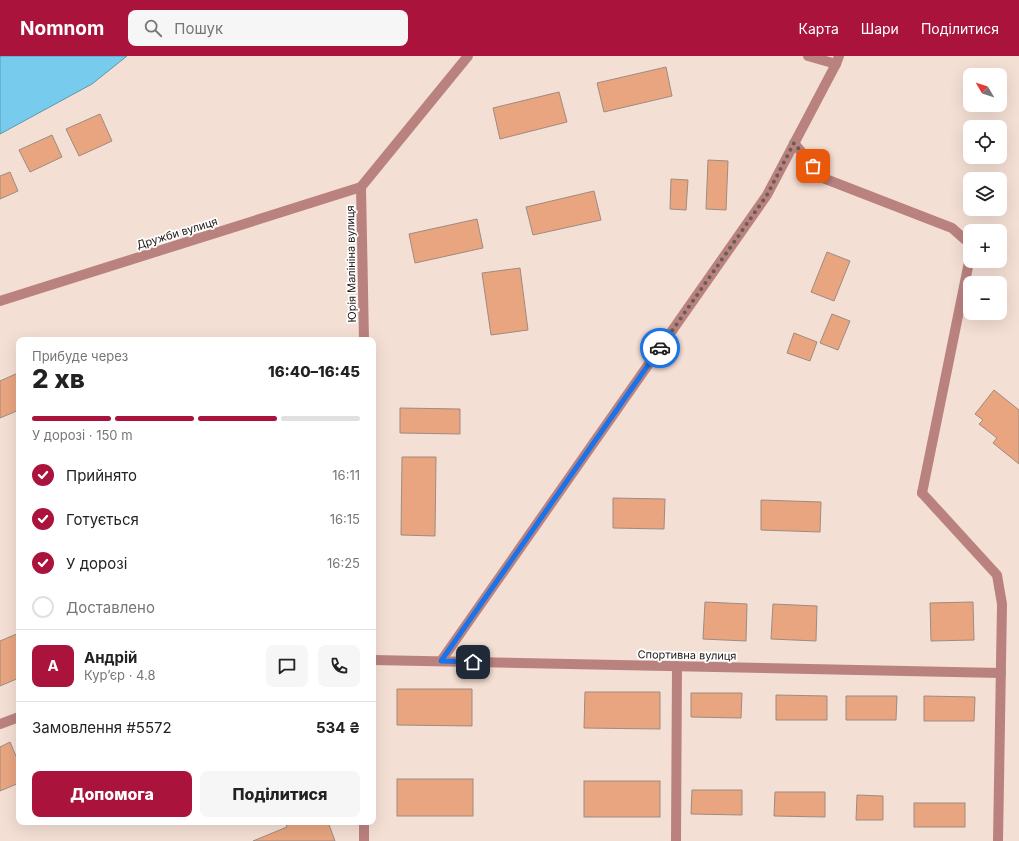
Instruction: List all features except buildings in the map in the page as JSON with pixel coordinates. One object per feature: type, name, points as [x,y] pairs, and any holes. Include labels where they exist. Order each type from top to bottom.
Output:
[{"type":"street","points":[[362,187],[468,56]]},
{"type":"street","points":[[441,661],[767,195],[837,60],[808,56]]},
{"type":"street","points":[[794,143],[823,178],[952,228],[963,238]]},
{"type":"street","name":"Дружби вулиця","points":[[0,301],[362,187]]},
{"type":"street","name":"Юрія Малініна вулиця","points":[[362,187],[364,337]]},
{"type":"street","points":[[968,268],[922,493],[997,576],[1002,604],[998,841]]},
{"type":"street","name":"Спортивна вулиця","points":[[376,660],[1001,673]]},
{"type":"street","points":[[676,841],[677,666]]},
{"type":"street","points":[[0,724],[16,718]]},
{"type":"street","points":[[364,825],[364,841]]},
{"type":"water","points":[[0,56],[127,56],[92,84],[0,134]]},
{"type":"way so far","points":[[660,348],[767,195],[794,143],[813,166]]},
{"type":"route","points":[[473,662],[441,661],[660,348]]}]
